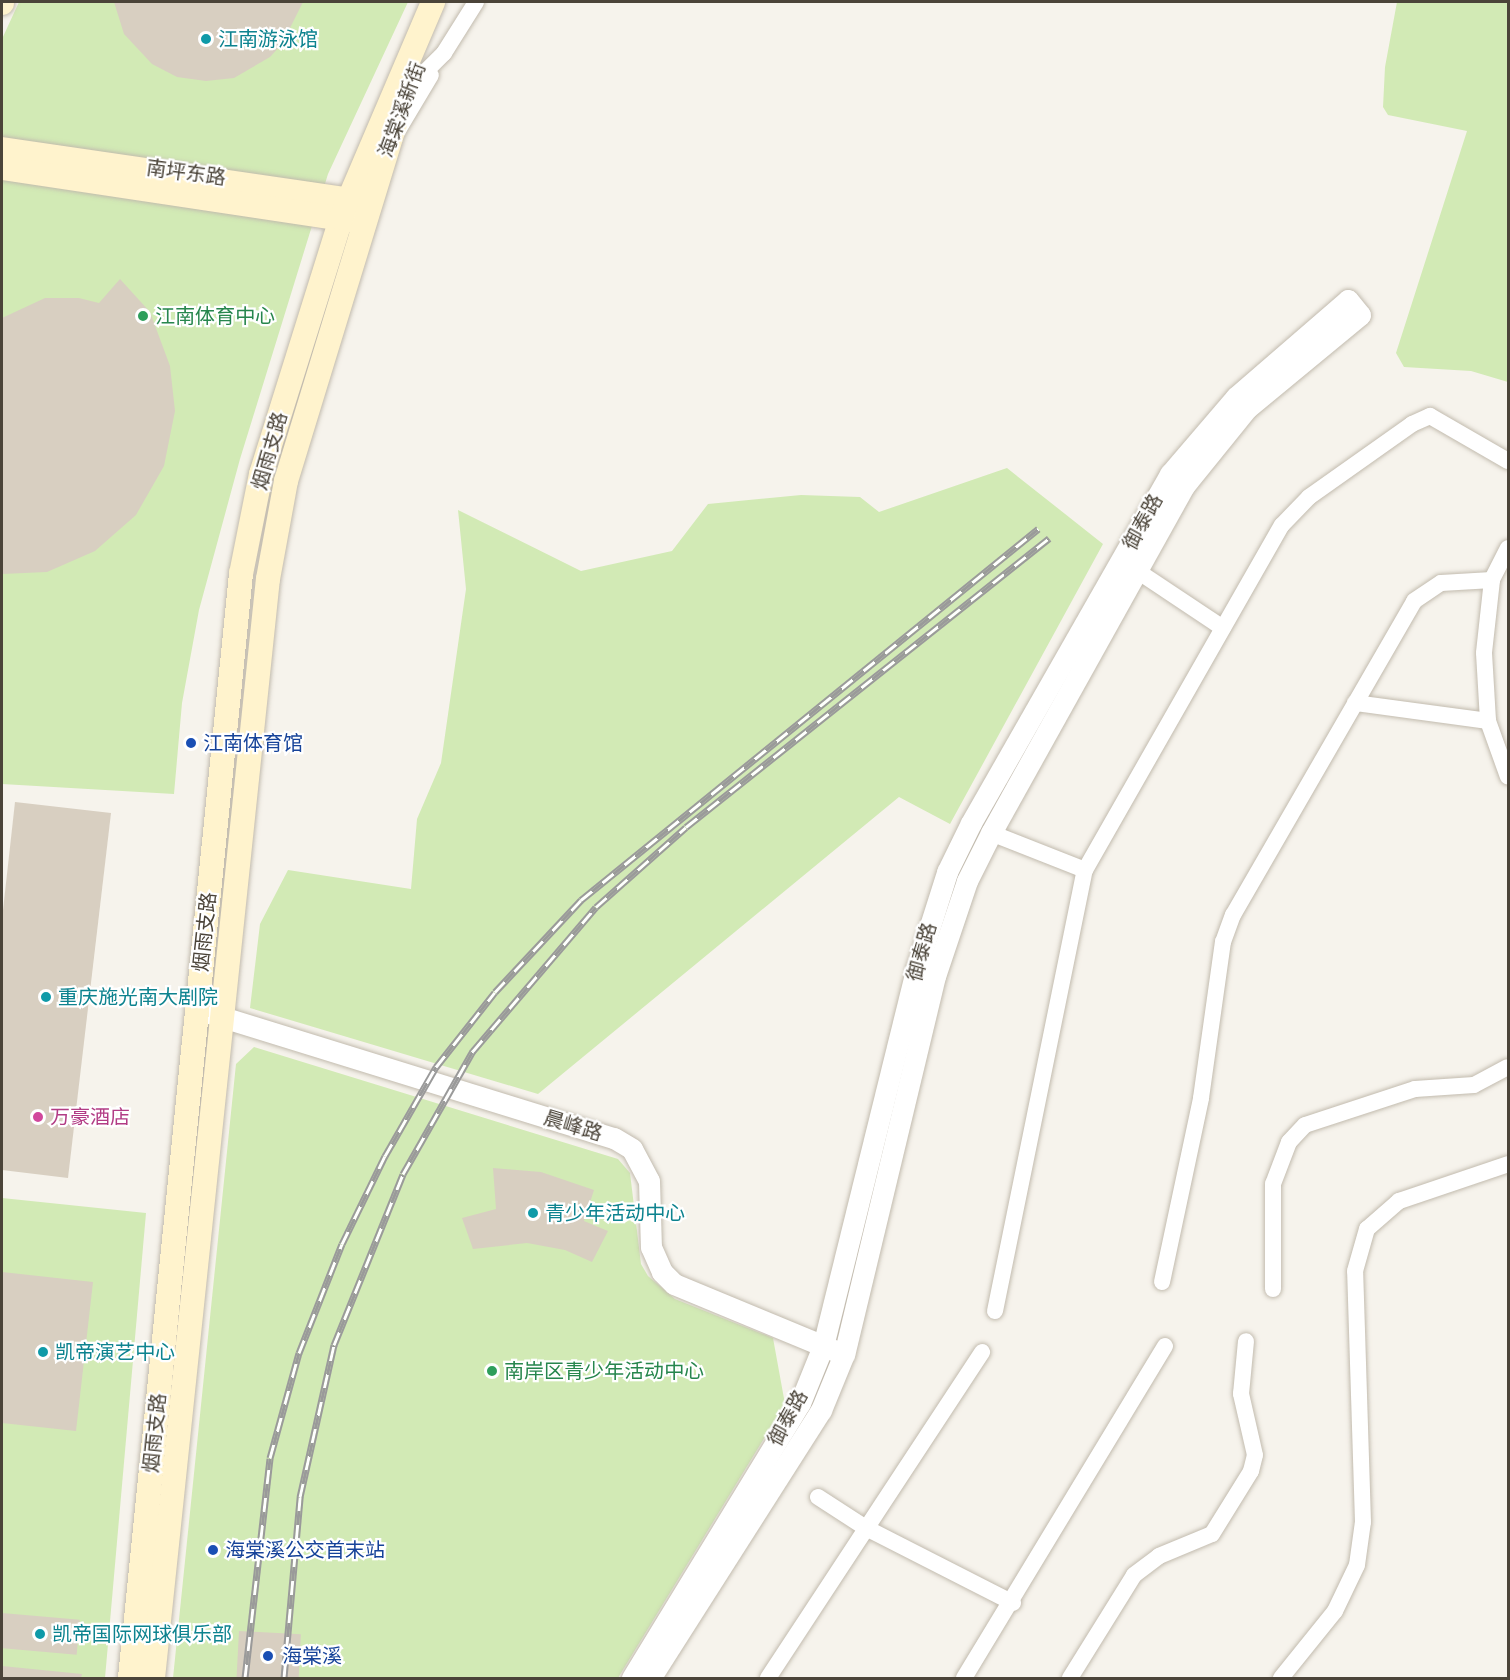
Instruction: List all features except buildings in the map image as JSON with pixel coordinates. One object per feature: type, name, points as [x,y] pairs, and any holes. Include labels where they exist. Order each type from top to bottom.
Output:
[{"type":"main road","name":"海棠溪新街","points":[[356,210],[384,112],[433,2]]},
{"type":"main road","name":"海棠溪新街","points":[[356,210],[387,148],[406,91],[447,2]]},
{"type":"main road","name":"南坪东路","points":[[2,149],[356,210]]},
{"type":"main road","name":"南坪东路","points":[[2,168],[265,195]]},
{"type":"main road","name":"烟雨支路","points":[[130,1678],[241,574],[261,474],[356,210]]},
{"type":"main road","name":"烟雨支路","points":[[153,1678],[221,1016],[272,557],[285,481],[356,210]]},
{"type":"street","points":[[387,148],[476,2]]},
{"type":"street","points":[[384,112],[444,53]]},
{"type":"street","name":"御泰路","points":[[650,1678],[821,1410],[844,1354],[935,976],[967,881],[1130,566],[1170,474],[1211,422],[1354,308]]},
{"type":"street","points":[[995,1311],[1085,870],[1282,525],[1309,497],[1412,424],[1430,416],[1509,461]]},
{"type":"street","points":[[1509,548],[1492,580],[1484,652],[1488,721],[1509,777]]},
{"type":"street","points":[[1130,566],[1223,628]]},
{"type":"street","name":"御泰路","points":[[632,1678],[800,1403],[823,1346],[916,970],[947,872],[1130,566]]},
{"type":"street","points":[[1162,1282],[1201,1098],[1223,942],[1233,915],[1414,601],[1441,583],[1492,580]]},
{"type":"street","points":[[1355,703],[1488,721]]},
{"type":"street","points":[[991,833],[1085,870]]},
{"type":"street","name":"晨峰路","points":[[197,1010],[614,1138],[632,1149],[649,1181],[651,1247],[662,1272],[674,1284],[844,1354]]},
{"type":"street","points":[[1273,1289],[1273,1184],[1288,1142],[1305,1125],[1415,1089],[1473,1085],[1509,1067]]},
{"type":"street","points":[[1281,1678],[1335,1611],[1357,1565],[1364,1522],[1355,1271],[1367,1229],[1399,1201],[1509,1164]]},
{"type":"street","points":[[1070,1678],[1134,1575],[1159,1556],[1212,1534],[1251,1471],[1256,1455],[1241,1394],[1246,1341]]},
{"type":"street","points":[[964,1678],[1013,1603],[1165,1346]]},
{"type":"street","points":[[768,1678],[982,1352]]},
{"type":"street","points":[[818,1497],[866,1528],[1013,1603]]},
{"type":"green space","name":"江南体育中心","points":[[19,2],[408,2],[328,174],[240,459],[199,610],[182,703],[174,794],[2,784],[2,39]]},
{"type":"green space","points":[[1397,2],[1508,2],[1508,382],[1471,371],[1404,367],[1396,353],[1467,131],[1388,115],[1383,107],[1385,67]]},
{"type":"green space","points":[[1007,468],[1103,544],[950,824],[899,797],[538,1094],[250,1008],[260,924],[288,870],[411,889],[417,819],[441,763],[466,589],[458,510],[581,571],[672,551],[708,504],[801,495],[860,497],[879,512]]},
{"type":"green space","name":"南岸区青少年活动中心","points":[[254,1047],[618,1159],[630,1173],[641,1264],[648,1276],[675,1299],[773,1338],[785,1404],[618,1678],[173,1678],[236,1064]]},
{"type":"green space","points":[[2,1198],[146,1213],[105,1678],[2,1678]]},
{"type":"railway","points":[[245,1678],[270,1458],[299,1353],[342,1244],[385,1156],[436,1067],[495,992],[581,900],[1038,529]]},
{"type":"railway","points":[[284,1678],[300,1497],[334,1345],[403,1174],[473,1051],[596,907],[686,827],[1049,538]]},
{"type":"place","name":"江南游泳馆","points":[[206,39]]},
{"type":"place","name":"江南体育中心","points":[[143,316]]},
{"type":"place","name":"江南体育馆","points":[[191,743]]},
{"type":"place","name":"重庆施光南大剧院","points":[[46,997]]},
{"type":"place","name":"万豪酒店","points":[[38,1117]]},
{"type":"place","name":"青少年活动中心","points":[[533,1213]]},
{"type":"place","name":"凯帝演艺中心","points":[[43,1352]]},
{"type":"place","name":"南岸区青少年活动中心","points":[[492,1371]]},
{"type":"place","name":"海棠溪公交首末站","points":[[213,1550]]},
{"type":"place","name":"凯帝国际网球俱乐部","points":[[40,1634]]},
{"type":"place","name":"海棠溪","points":[[268,1656]]}]
